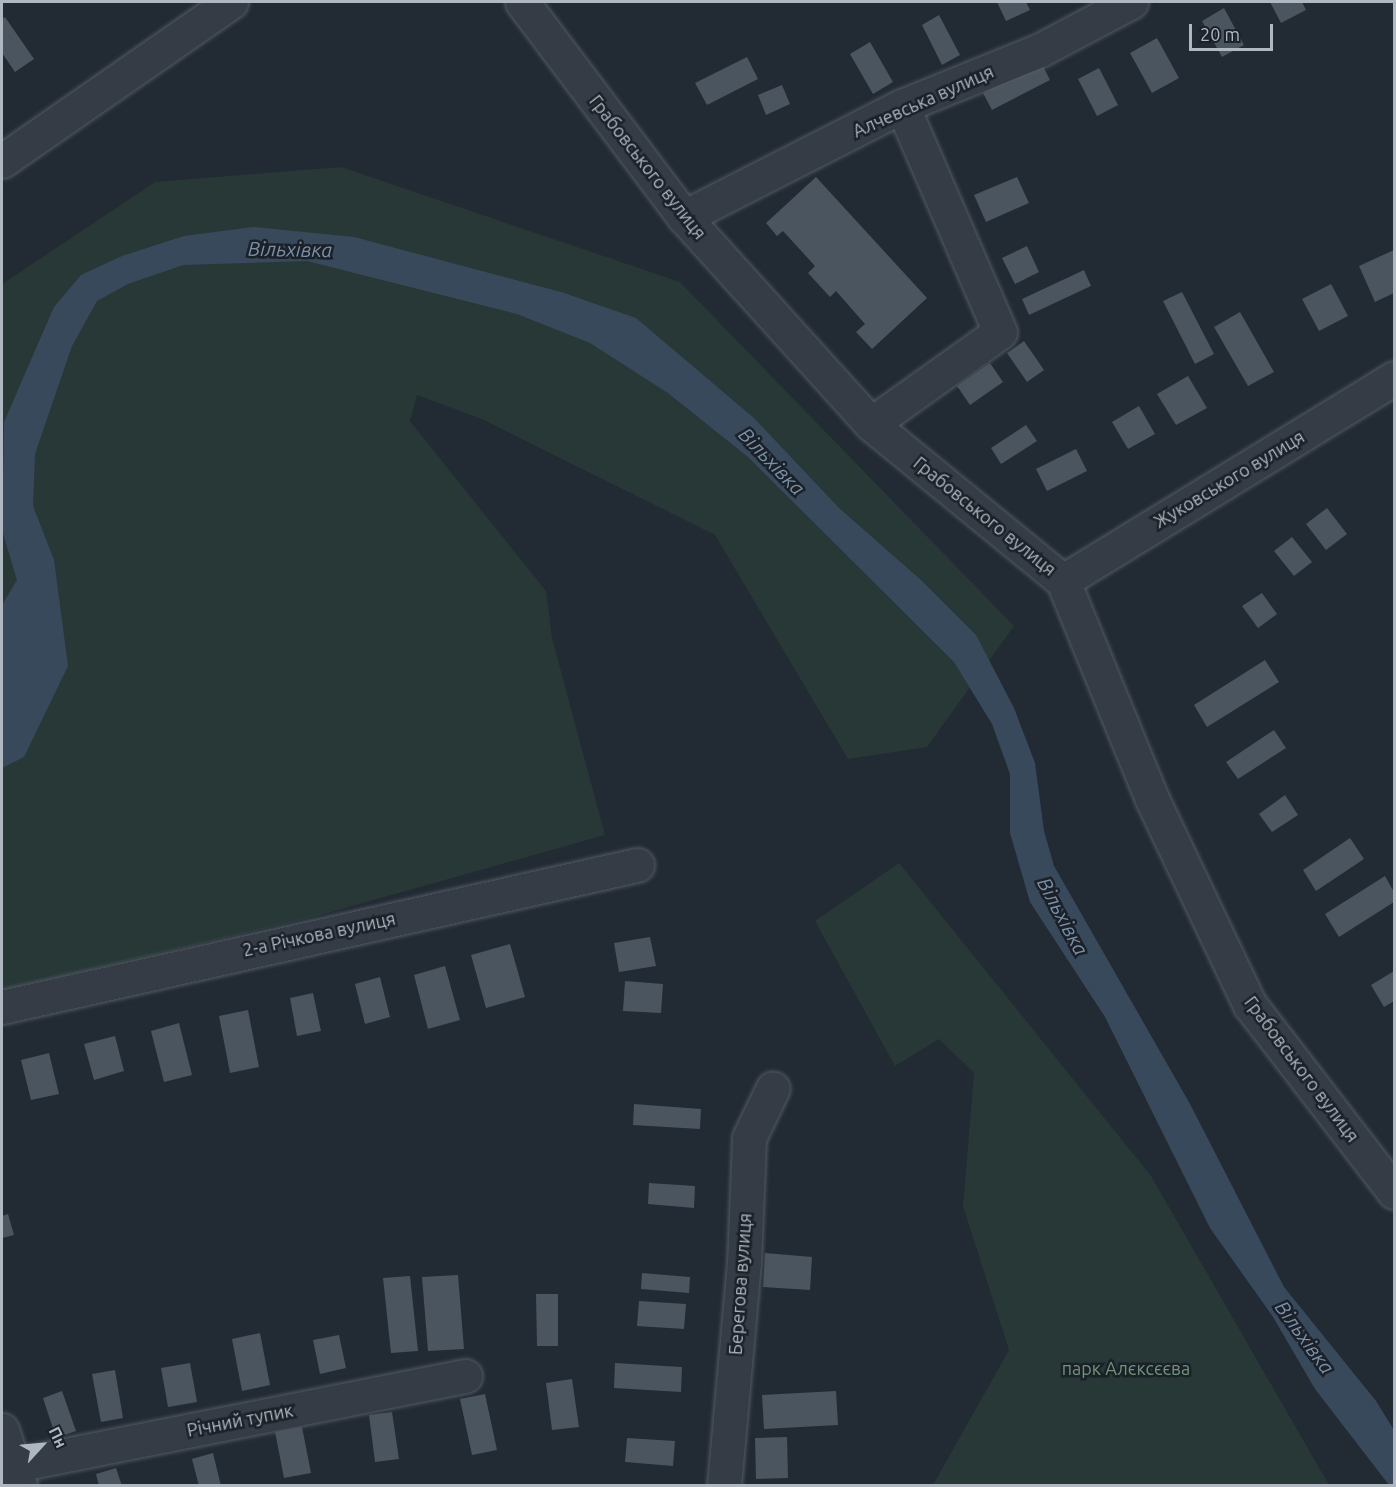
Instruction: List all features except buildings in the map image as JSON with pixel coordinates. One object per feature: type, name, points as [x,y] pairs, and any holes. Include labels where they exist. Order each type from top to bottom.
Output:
[{"type":"street","points":[[2,161],[231,2]]},
{"type":"street","name":"Грабовського вулиця","points":[[522,2],[684,217],[871,424],[1063,581],[1152,799],[1250,1005],[1395,1192]]},
{"type":"street","name":"Алчевська вулиця","points":[[684,217],[902,106],[1040,50],[1131,2]]},
{"type":"street","points":[[871,424],[1000,332],[902,106]]},
{"type":"street","name":"Жуковського вулиця","points":[[1063,581],[1395,378]]},
{"type":"street","name":"2-а Річкова вулиця","points":[[2,1007],[637,865]]},
{"type":"street","name":"Берегова вулиця","points":[[724,1485],[744,1263],[749,1138],[773,1088]]},
{"type":"street","name":"Річний тупик","points":[[17,1475],[465,1376]]},
{"type":"street","points":[[2,1430],[17,1475]]},
{"type":"green space","points":[[341,167],[680,282],[1014,626],[927,747],[848,759],[715,535],[482,419],[417,395],[410,421],[546,591],[552,638],[605,835],[306,919],[2,990],[2,284],[155,182]]},
{"type":"green space","name":"парк Алєксєєва","points":[[899,863],[1151,1176],[1329,1485],[933,1485],[1009,1350],[963,1206],[974,1073],[939,1039],[895,1066],[815,921]]},
{"type":"water","name":"Вільхівка","points":[[253,227],[354,237],[561,292],[636,318],[755,419],[839,508],[922,581],[976,635],[1014,708],[1035,763],[1044,831],[1054,866],[1190,1104],[1284,1287],[1376,1401],[1394,1430],[1394,1485],[1389,1485],[1315,1389],[1273,1317],[1210,1228],[1105,1017],[1030,902],[1010,833],[1010,774],[992,724],[954,662],[748,457],[668,393],[590,343],[517,314],[307,261],[183,265],[128,284],[97,301],[72,346],[35,454],[33,506],[54,560],[68,666],[24,757],[2,768],[2,605],[17,580],[2,530],[4,422],[54,307],[81,275],[122,256],[184,236]]}]
